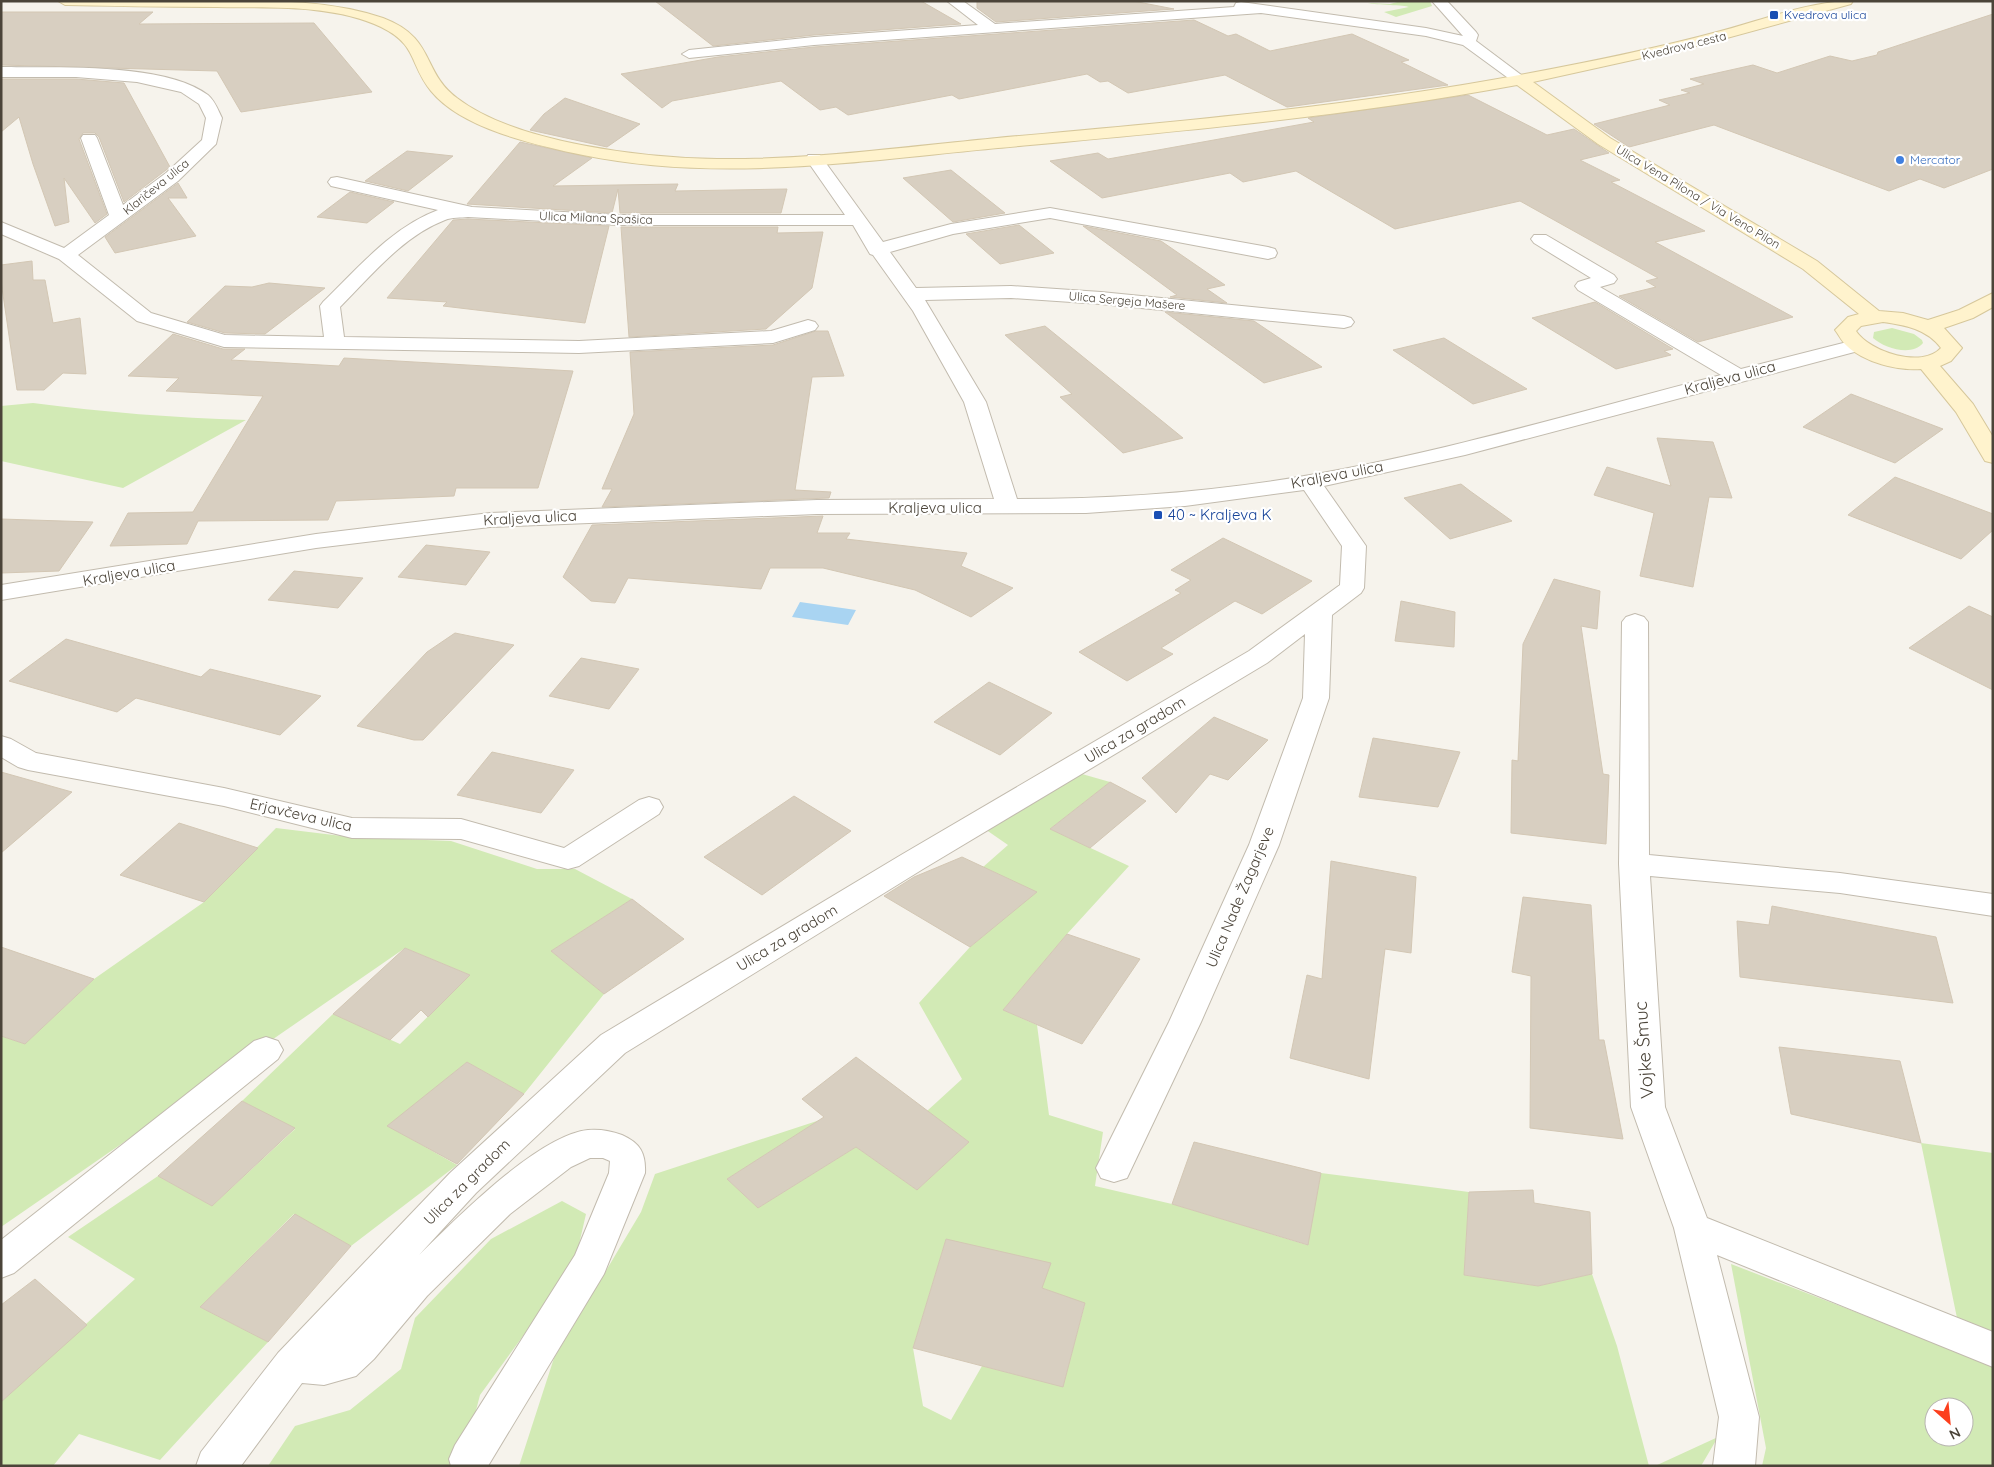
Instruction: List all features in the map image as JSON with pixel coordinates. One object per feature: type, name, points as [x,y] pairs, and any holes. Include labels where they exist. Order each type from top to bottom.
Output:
[{"type":"street","name":"Kvedrova cesta","points":[[65,1],[317,7],[371,18],[407,35],[436,87],[451,102],[505,128],[574,147],[626,157],[738,164],[814,159],[1273,117],[1520,80],[1638,57],[1727,35],[1846,1]]},
{"type":"street","points":[[954,1],[992,28]]},
{"type":"street","points":[[1210,1],[1426,32],[1468,42],[1520,80]]},
{"type":"street","points":[[1439,1],[1471,35],[1468,42]]},
{"type":"street","points":[[689,54],[814,41],[1260,9]]},
{"type":"street","name":"Klaričeva ulica","points":[[1,72],[81,72],[130,76],[180,86],[203,99],[214,118],[210,141],[172,177],[119,218],[66,255]]},
{"type":"street","name":"Ulica Vena Pilona / Via Veno Pilon","points":[[1520,80],[1604,141],[1810,265],[1875,317]]},
{"type":"street","points":[[88,138],[119,218]]},
{"type":"street","points":[[814,159],[877,250],[923,311],[975,402],[1008,507]]},
{"type":"street","name":"Ulica Milana Spašica","points":[[337,182],[472,212],[619,220],[858,220]]},
{"type":"street","points":[[334,343],[330,306],[382,255],[410,232],[442,214],[472,212]]},
{"type":"street","points":[[877,250],[951,229],[1050,213],[1268,253]]},
{"type":"street","points":[[1,227],[66,255],[144,316],[224,341],[579,347],[774,337],[808,326]]},
{"type":"street","points":[[1540,239],[1607,279],[1585,286],[1631,315],[1738,376]]},
{"type":"street","name":"Ulica Sergeja Mašere","points":[[910,294],[1011,292],[1110,299],[1344,322]]},
{"type":"street","points":[[1929,326],[1966,314],[1993,299]]},
{"type":"street","points":[[1875,317],[1915,321],[1929,326],[1945,337],[1952,348],[1949,354],[1938,360],[1926,362],[1885,359],[1855,346],[1848,338],[1845,330],[1855,321],[1875,317]]},
{"type":"street","name":"Kraljeva ulica","points":[[1,593],[316,541],[490,520],[817,508],[1086,506],[1185,499],[1310,482],[1457,450],[1855,346]]},
{"type":"street","points":[[1926,362],[1965,409],[1993,456]]},
{"type":"street","name":"Ulica za gradom","points":[[216,1466],[292,1365],[463,1183],[614,1044],[912,862],[1258,657],[1352,588],[1354,546],[1310,482]]},
{"type":"street","name":"Ulica Nade Žagarjeve","points":[[1114,1168],[1185,1022],[1264,845],[1316,698],[1319,612]]},
{"type":"street","name":"Vojke Šmuc","points":[[1635,622],[1634,864],[1648,1107],[1692,1228],[1739,1417],[1734,1466]]},
{"type":"street","name":"Erjavčeva ulica","points":[[1,745],[28,761],[224,797],[352,828],[460,829],[568,859],[649,807]]},
{"type":"street","points":[[1634,864],[1840,883],[1993,905]]},
{"type":"street","points":[[1,1262],[266,1050]]},
{"type":"street","points":[[292,1365],[324,1367],[342,1364],[360,1347],[414,1284],[497,1203],[558,1157],[587,1144],[606,1144],[623,1151],[628,1160],[627,1174],[591,1263],[469,1459]]},
{"type":"street","points":[[1692,1228],[1993,1350]]},
{"type":"green space","points":[[1401,1],[1430,1],[1432,6],[1396,17],[1384,12],[1409,7],[1367,3],[1390,4]]},
{"type":"green space","points":[[1892,328],[1914,334],[1923,343],[1912,350],[1898,350],[1884,345],[1873,338],[1874,332]]},
{"type":"green space","points":[[33,403],[139,414],[246,420],[123,488],[1,461],[1,406]]},
{"type":"green space","points":[[1075,772],[1110,782],[1050,829],[1129,866],[1067,934],[1003,1010],[1037,1025],[1049,1115],[1103,1132],[1095,1186],[1172,1204],[1307,1245],[1321,1173],[1469,1192],[1464,1275],[1538,1286],[1592,1274],[1617,1346],[1649,1466],[519,1466],[554,1358],[641,1212],[655,1174],[820,1120],[727,1179],[758,1208],[856,1147],[917,1190],[969,1142],[927,1111],[962,1079],[919,1003],[970,947],[1036,892],[983,867],[1008,845],[982,827]],"holes":[[[946,1239],[1042,1288],[1085,1304],[1063,1386],[982,1366],[951,1420],[923,1406],[913,1348]]]},
{"type":"green space","points":[[276,828],[350,837],[451,841],[537,869],[575,869],[632,899],[551,951],[604,994],[524,1094],[467,1062],[388,1126],[457,1165],[351,1246],[294,1214],[200,1307],[268,1342],[160,1460],[79,1434],[53,1466],[1,1466],[1,1402],[135,1279],[68,1237],[158,1176],[212,1206],[295,1129],[242,1101],[333,1014],[400,1044],[470,975],[405,948],[1,1227],[1,1036],[25,1044],[94,979],[204,902]]},
{"type":"green space","points":[[1921,1143],[1993,1153],[1993,1335],[1957,1318]]},
{"type":"green space","points":[[562,1201],[586,1214],[574,1266],[480,1395],[467,1445],[457,1466],[268,1466],[295,1426],[350,1410],[401,1369],[415,1318],[491,1239]]},
{"type":"green space","points":[[1731,1264],[1993,1365],[1993,1466],[1762,1466],[1766,1448]]},
{"type":"green space","points":[[1718,1437],[1701,1466],[1655,1466]]},
{"type":"water","points":[[800,602],[856,610],[848,625],[792,617]]},
{"type":"building","points":[[655,1],[921,1],[961,24],[814,35],[713,46]]},
{"type":"building","points":[[977,1],[1133,1],[1174,9],[996,22],[977,8]]},
{"type":"building","points":[[1,12],[153,12],[139,24],[314,23],[372,92],[241,112],[217,71],[1,65]]},
{"type":"building","points":[[1993,14],[1993,169],[1944,188],[1920,179],[1889,191],[1714,125],[1629,147],[1594,124],[1670,105],[1659,100],[1690,93],[1681,90],[1704,84],[1690,79],[1753,65],[1777,73],[1830,56],[1852,61],[1877,55],[1878,52]]},
{"type":"building","points":[[1194,20],[1228,36],[1236,34],[1270,51],[1352,34],[1409,60],[1401,62],[1448,85],[1287,107],[1225,75],[1128,93],[1108,81],[1100,82],[1087,74],[959,99],[952,95],[848,115],[836,107],[820,110],[781,81],[672,101],[662,108],[621,74],[718,57],[814,47]]},
{"type":"building","points":[[1,79],[76,79],[124,83],[170,167],[124,202],[99,137],[95,133],[83,133],[79,139],[107,214],[95,223],[64,178],[69,222],[55,226],[19,117],[1,132]]},
{"type":"building","points":[[1468,95],[1547,135],[1574,129],[1609,153],[1580,160],[1620,180],[1611,182],[1705,231],[1655,242],[1793,317],[1698,342],[1619,296],[1656,287],[1646,281],[1658,278],[1520,201],[1395,229],[1296,171],[1243,182],[1230,173],[1102,198],[1050,161],[1098,153],[1108,159],[1314,122],[1308,118]]},
{"type":"building","points":[[565,98],[640,124],[607,147],[530,130],[544,114]]},
{"type":"building","points":[[520,142],[592,158],[553,186],[678,184],[675,191],[787,189],[781,213],[620,213],[618,189],[612,213],[467,204]]},
{"type":"building","points":[[407,151],[453,156],[408,191],[365,181]]},
{"type":"building","points":[[951,170],[1005,213],[953,222],[903,178]]},
{"type":"building","points":[[178,183],[187,198],[168,198],[196,236],[115,253],[105,237]]},
{"type":"building","points":[[350,192],[394,202],[367,223],[317,217]]},
{"type":"building","points":[[468,219],[609,226],[585,323],[443,306],[447,302],[387,298],[453,220]]},
{"type":"building","points":[[1019,225],[1054,253],[1000,264],[966,234]]},
{"type":"building","points":[[1083,226],[1161,241],[1225,285],[1207,289],[1227,303],[1170,297],[1177,295]]},
{"type":"building","points":[[621,227],[778,227],[777,233],[823,232],[812,288],[766,329],[629,337]]},
{"type":"building","points":[[32,261],[33,280],[45,280],[53,323],[80,318],[86,374],[63,373],[44,390],[17,390],[1,281],[1,265]]},
{"type":"building","points":[[269,283],[325,288],[265,334],[225,333],[187,322],[225,286],[252,287]]},
{"type":"building","points":[[1595,302],[1673,349],[1664,351],[1671,355],[1616,369],[1532,318]]},
{"type":"building","points":[[1165,312],[1254,321],[1322,367],[1264,383]]},
{"type":"building","points":[[1045,326],[1183,438],[1123,453],[1060,397],[1072,394],[1005,335]]},
{"type":"building","points":[[816,331],[828,331],[844,376],[812,377],[795,490],[831,492],[829,498],[602,507],[612,489],[602,489],[634,414],[630,352],[773,345]]},
{"type":"building","points":[[173,334],[223,349],[245,349],[231,360],[339,366],[344,358],[573,371],[538,488],[456,488],[454,496],[336,501],[328,520],[198,521],[187,544],[110,546],[128,513],[193,512],[263,396],[166,391],[179,378],[128,376]]},
{"type":"building","points":[[1444,338],[1527,389],[1473,404],[1393,350]]},
{"type":"building","points":[[1851,394],[1943,429],[1895,463],[1803,427]]},
{"type":"building","points":[[1657,438],[1713,442],[1732,498],[1709,497],[1693,587],[1640,576],[1654,513],[1594,495],[1607,467],[1671,486]]},
{"type":"building","points":[[1895,477],[1993,514],[1993,530],[1961,559],[1848,515]]},
{"type":"building","points":[[1461,484],[1512,521],[1450,539],[1404,498]]},
{"type":"building","points":[[823,516],[817,533],[850,533],[846,539],[967,553],[961,566],[1013,588],[971,617],[915,590],[823,568],[770,568],[761,589],[628,578],[615,603],[591,601],[563,577],[592,525]]},
{"type":"building","points":[[1,519],[93,522],[59,571],[1,573]]},
{"type":"building","points":[[1223,538],[1312,581],[1262,614],[1235,601],[1161,648],[1173,654],[1127,681],[1079,652],[1181,593],[1175,590],[1191,580],[1171,570]]},
{"type":"building","points":[[426,545],[490,552],[466,585],[398,577]]},
{"type":"building","points":[[294,571],[363,578],[338,608],[268,600]]},
{"type":"building","points":[[1554,579],[1600,591],[1597,629],[1581,626],[1603,774],[1609,775],[1606,844],[1511,833],[1512,760],[1518,761],[1523,644]]},
{"type":"building","points":[[1401,601],[1455,612],[1454,647],[1395,641]]},
{"type":"building","points":[[1969,606],[1993,617],[1993,690],[1909,648]]},
{"type":"building","points":[[455,633],[514,645],[423,740],[414,740],[357,726],[427,652]]},
{"type":"building","points":[[66,639],[201,677],[210,669],[321,696],[280,735],[136,698],[117,712],[9,681]]},
{"type":"building","points":[[581,658],[639,669],[609,709],[549,696]]},
{"type":"building","points":[[989,682],[1052,713],[1000,755],[934,722]]},
{"type":"building","points":[[1214,717],[1268,740],[1228,780],[1210,774],[1176,813],[1142,778]]},
{"type":"building","points":[[1373,738],[1460,752],[1438,807],[1359,797]]},
{"type":"building","points":[[492,752],[574,770],[541,813],[457,795]]},
{"type":"building","points":[[1,772],[72,792],[1,853]]},
{"type":"building","points":[[1110,782],[1146,801],[1090,848],[1050,829]]},
{"type":"building","points":[[794,796],[851,831],[762,895],[704,857]]},
{"type":"building","points":[[179,823],[258,848],[204,902],[120,875]]},
{"type":"building","points":[[962,857],[1037,892],[970,947],[884,896],[914,877]]},
{"type":"building","points":[[1331,861],[1416,877],[1411,953],[1385,949],[1369,1079],[1290,1058],[1307,975],[1322,979]]},
{"type":"building","points":[[1523,897],[1591,905],[1599,1040],[1604,1040],[1623,1139],[1530,1128],[1531,976],[1512,972]]},
{"type":"building","points":[[632,899],[684,939],[604,994],[551,951]]},
{"type":"building","points":[[1772,906],[1936,937],[1953,1003],[1740,977],[1737,921],[1769,925]]},
{"type":"building","points":[[1067,934],[1140,959],[1082,1044],[1003,1010]]},
{"type":"building","points":[[1,947],[94,979],[25,1044],[1,1036]]},
{"type":"building","points":[[405,948],[470,975],[428,1017],[421,1010],[390,1040],[333,1014]]},
{"type":"building","points":[[1779,1047],[1900,1061],[1921,1143],[1791,1114]]},
{"type":"building","points":[[856,1057],[969,1142],[917,1190],[856,1147],[758,1208],[727,1179],[824,1117],[802,1099]]},
{"type":"building","points":[[467,1062],[524,1094],[457,1164],[387,1126]]},
{"type":"building","points":[[242,1101],[295,1128],[212,1206],[158,1176]]},
{"type":"building","points":[[1194,1142],[1321,1173],[1308,1245],[1172,1204]]},
{"type":"building","points":[[1533,1190],[1534,1203],[1590,1212],[1592,1274],[1538,1286],[1464,1275],[1469,1192]]},
{"type":"building","points":[[295,1214],[351,1246],[268,1342],[200,1307]]},
{"type":"building","points":[[946,1239],[1051,1263],[1042,1288],[1085,1303],[1063,1387],[913,1348]]},
{"type":"building","points":[[35,1279],[87,1325],[1,1402],[1,1305]]},
{"type":"place","name":"Kvedrova ulica","points":[[1774,15]]},
{"type":"place","name":"Mercator","points":[[1900,160]]},
{"type":"place","name":"40 ~ Kraljeva K","points":[[1158,515]]}]
